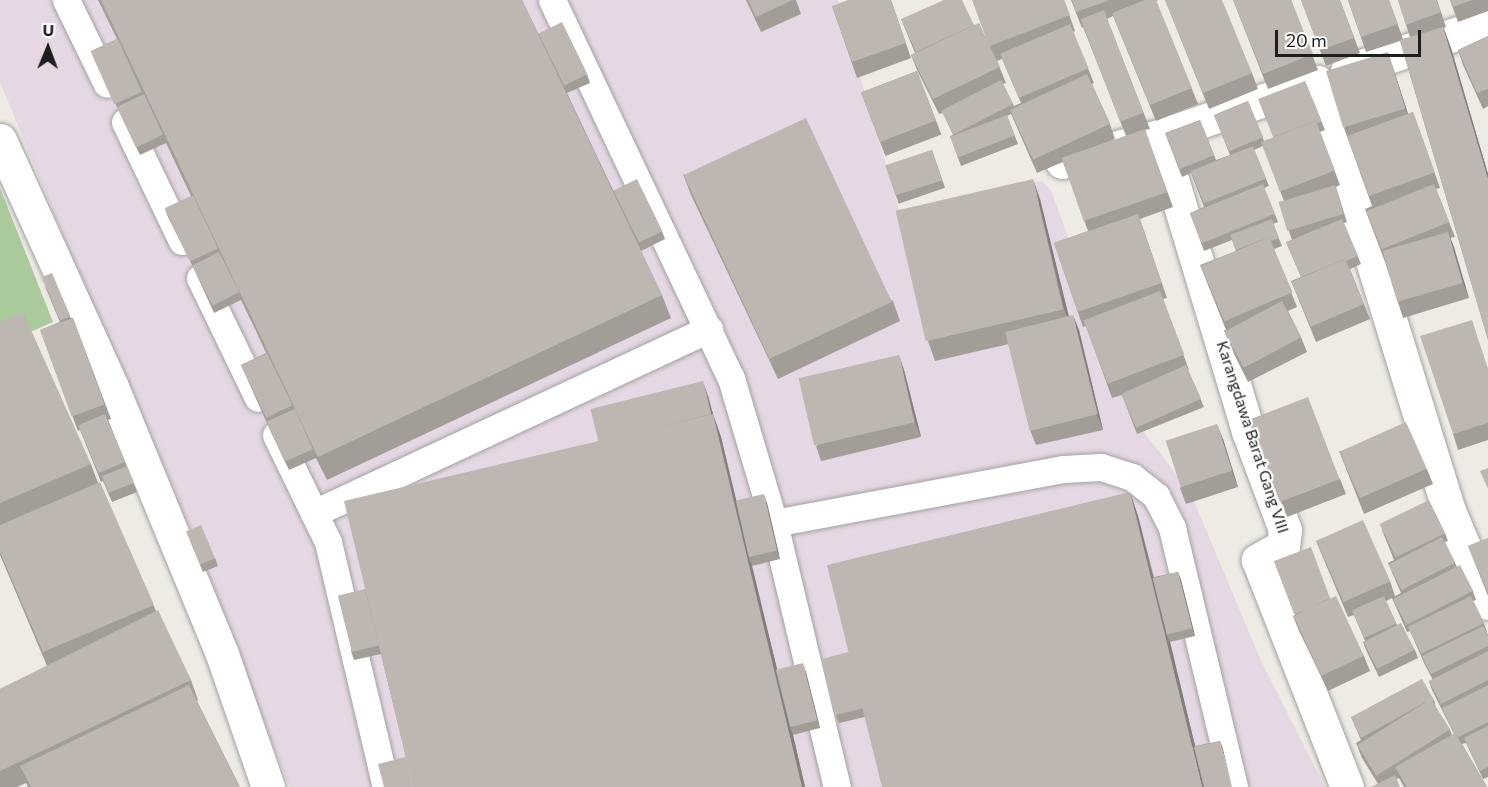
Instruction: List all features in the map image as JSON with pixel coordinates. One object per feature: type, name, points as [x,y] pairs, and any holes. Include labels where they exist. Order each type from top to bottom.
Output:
[{"type":"street","points":[[1062,162],[1160,136],[1488,23]]},
{"type":"street","points":[[1317,82],[1449,510],[1488,603]]},
{"type":"street","name":"Karangdawa Barat Gang VIII","points":[[1160,136],[1248,431],[1285,530],[1283,546],[1258,560],[1347,787]]},
{"type":"street","points":[[0,140],[112,387],[222,654],[268,787]]},
{"type":"lane","points":[[66,0],[328,542],[386,787]]},
{"type":"lane","points":[[552,0],[709,328],[748,427],[774,523],[837,787]]},
{"type":"lane","points":[[314,513],[709,328]]},
{"type":"lane","points":[[774,523],[1063,469],[1101,467],[1132,477],[1156,496],[1172,528],[1234,787]]},
{"type":"shaded area","points":[[0,0],[838,0],[901,217],[1042,181],[1051,190],[1135,420],[1191,494],[1261,661],[1325,787],[290,787],[0,82]]},
{"type":"green space","points":[[0,188],[53,322],[0,345]]},
{"type":"building","points":[[101,0],[522,0],[662,295],[318,457]]},
{"type":"building","points":[[748,0],[793,0],[756,17]]},
{"type":"building","points":[[848,0],[891,0],[906,43],[852,62],[832,6]]},
{"type":"building","points":[[944,0],[962,0],[974,25],[916,52],[901,19]]},
{"type":"building","points":[[972,0],[1064,0],[1070,15],[990,46],[1000,67],[933,99],[911,55],[979,23],[986,38]]},
{"type":"building","points":[[1072,0],[1110,0],[1076,12]]},
{"type":"building","points":[[1145,0],[1156,0],[1192,88],[1150,105],[1112,13]]},
{"type":"building","points":[[1165,0],[1222,0],[1252,73],[1203,93]]},
{"type":"building","points":[[1233,0],[1291,0],[1313,54],[1263,74]]},
{"type":"building","points":[[1301,0],[1340,0],[1354,38],[1320,50]]},
{"type":"building","points":[[1348,0],[1389,0],[1398,24],[1361,37]]},
{"type":"building","points":[[1398,0],[1436,0],[1441,12],[1406,25]]},
{"type":"building","points":[[1450,0],[1472,0],[1452,7]]},
{"type":"building","points":[[1104,10],[1143,113],[1120,122],[1081,19]]},
{"type":"building","points":[[562,22],[587,74],[564,86],[539,33]]},
{"type":"building","points":[[1070,24],[1089,68],[1019,98],[1000,54]]},
{"type":"building","points":[[1443,27],[1488,179],[1488,340],[1400,40]]},
{"type":"building","points":[[1488,36],[1488,89],[1477,93],[1458,50]]},
{"type":"building","points":[[118,39],[142,92],[114,104],[91,51]]},
{"type":"building","points":[[1388,52],[1405,108],[1343,127],[1326,71]]},
{"type":"building","points":[[917,71],[936,120],[880,142],[861,93]]},
{"type":"building","points":[[1087,74],[1110,124],[1033,160],[1010,110]]},
{"type":"building","points":[[1001,80],[1013,104],[954,134],[941,110]]},
{"type":"building","points":[[1305,81],[1322,122],[1317,123],[1316,121],[1273,137],[1258,99]]},
{"type":"building","points":[[144,94],[163,135],[136,147],[117,107]]},
{"type":"building","points":[[1248,101],[1263,137],[1229,151],[1214,115]]},
{"type":"building","points":[[1413,112],[1435,172],[1369,196],[1347,136]]},
{"type":"building","points":[[1007,115],[1015,136],[958,157],[950,137]]},
{"type":"building","points":[[806,118],[892,302],[769,359],[684,175]]},
{"type":"building","points":[[1200,120],[1214,155],[1180,169],[1166,134]]},
{"type":"building","points":[[1316,121],[1335,170],[1280,192],[1261,142]]},
{"type":"building","points":[[1145,129],[1167,192],[1084,221],[1062,158]]},
{"type":"building","points":[[1253,146],[1266,178],[1204,204],[1191,171]]},
{"type":"building","points":[[932,150],[942,180],[895,196],[885,165]]},
{"type":"building","points":[[637,179],[662,231],[639,243],[614,190]]},
{"type":"building","points":[[1033,179],[1063,310],[926,341],[896,211]]},
{"type":"building","points":[[1263,184],[1275,214],[1202,243],[1190,214]]},
{"type":"building","points":[[1434,184],[1449,222],[1382,249],[1366,211]]},
{"type":"building","points":[[1335,185],[1344,214],[1287,231],[1279,202]]},
{"type":"building","points":[[193,195],[218,248],[190,262],[165,208]]},
{"type":"building","points":[[1138,214],[1162,283],[1078,312],[1054,243]]},
{"type":"building","points":[[1272,219],[1279,238],[1271,241],[1269,237],[1236,250],[1230,235]]},
{"type":"building","points":[[1342,219],[1358,256],[1301,277],[1286,242]]},
{"type":"building","points":[[1448,232],[1463,283],[1397,302],[1383,251]]},
{"type":"building","points":[[1269,237],[1292,292],[1224,321],[1201,266]]},
{"type":"building","points":[[219,252],[239,292],[213,306],[192,266]]},
{"type":"building","points":[[1345,259],[1364,304],[1311,327],[1292,282]]},
{"type":"building","points":[[52,273],[70,316],[60,321],[42,277]]},
{"type":"building","points":[[1160,291],[1184,354],[1108,384],[1083,320]]},
{"type":"building","points":[[1282,301],[1301,337],[1244,368],[1225,332]]},
{"type":"building","points":[[23,312],[91,464],[0,503],[0,322]]},
{"type":"building","points":[[1073,315],[1098,414],[1030,431],[1005,332]]},
{"type":"building","points":[[73,318],[104,404],[72,416],[40,330]]},
{"type":"building","points":[[1472,320],[1488,369],[1488,423],[1453,434],[1420,336]]},
{"type":"building","points":[[267,353],[292,405],[266,418],[241,366]]},
{"type":"building","points":[[899,355],[915,422],[814,445],[799,378]]},
{"type":"building","points":[[1186,365],[1201,399],[1136,428],[1121,394]]},
{"type":"building","points":[[703,381],[711,414],[599,442],[590,409]]},
{"type":"building","points":[[1308,397],[1340,479],[1280,502],[1248,420]]},
{"type":"building","points":[[295,409],[313,449],[285,462],[267,422]]},
{"type":"building","points":[[105,414],[125,462],[99,473],[78,425]]},
{"type":"building","points":[[713,414],[802,787],[413,787],[344,501]]},
{"type":"building","points":[[1406,422],[1427,469],[1360,498],[1339,452]]},
{"type":"building","points":[[1217,424],[1232,471],[1181,487],[1166,441]]},
{"type":"building","points":[[127,466],[134,483],[109,493],[102,476]]},
{"type":"building","points":[[1488,468],[1488,489],[1480,471]]},
{"type":"building","points":[[100,482],[154,605],[43,652],[0,552],[0,525]]},
{"type":"building","points":[[1130,492],[1202,787],[882,787],[827,565]]},
{"type":"building","points":[[764,494],[777,551],[749,557],[736,501]]},
{"type":"building","points":[[1429,500],[1445,533],[1396,557],[1380,524]]},
{"type":"building","points":[[1363,520],[1390,581],[1344,602],[1316,541]]},
{"type":"building","points":[[201,525],[215,558],[200,564],[186,531]]},
{"type":"building","points":[[1442,537],[1455,563],[1402,590],[1389,564]]},
{"type":"building","points":[[1488,538],[1488,593],[1468,546]]},
{"type":"building","points":[[1311,547],[1330,598],[1294,614],[1274,561]]},
{"type":"building","points":[[1460,565],[1473,591],[1406,625],[1393,599]]},
{"type":"building","points":[[1178,572],[1192,628],[1167,635],[1153,578]]},
{"type":"building","points":[[365,589],[379,645],[352,652],[338,596]]},
{"type":"building","points":[[1336,596],[1364,656],[1321,676],[1293,616]]},
{"type":"building","points":[[1384,596],[1396,623],[1364,638],[1352,610]]},
{"type":"building","points":[[1471,596],[1484,623],[1421,654],[1408,627]]},
{"type":"building","points":[[158,610],[191,680],[0,771],[0,689]]},
{"type":"building","points":[[1401,623],[1415,650],[1377,669],[1364,642]]},
{"type":"building","points":[[1483,626],[1488,635],[1488,646],[1431,674],[1422,656]]},
{"type":"building","points":[[1488,651],[1488,680],[1441,704],[1429,681]]},
{"type":"building","points":[[849,652],[863,708],[836,715],[822,659]]},
{"type":"building","points":[[803,663],[817,720],[790,727],[776,670]]},
{"type":"building","points":[[1422,679],[1434,700],[1431,699],[1361,738],[1351,717]]},
{"type":"building","points":[[189,685],[240,787],[31,787],[20,766]]},
{"type":"building","points":[[1488,685],[1488,722],[1458,737],[1454,734],[1442,708]]},
{"type":"building","points":[[1431,699],[1450,730],[1376,776],[1357,745]]},
{"type":"building","points":[[1488,726],[1488,767],[1480,771],[1464,738]]},
{"type":"building","points":[[1455,733],[1487,787],[1407,787],[1395,767]]},
{"type":"building","points":[[1220,741],[1232,787],[1204,787],[1194,747]]},
{"type":"building","points":[[406,757],[413,787],[384,787],[378,764]]},
{"type":"building","points":[[1395,775],[1400,787],[1371,787]]}]
